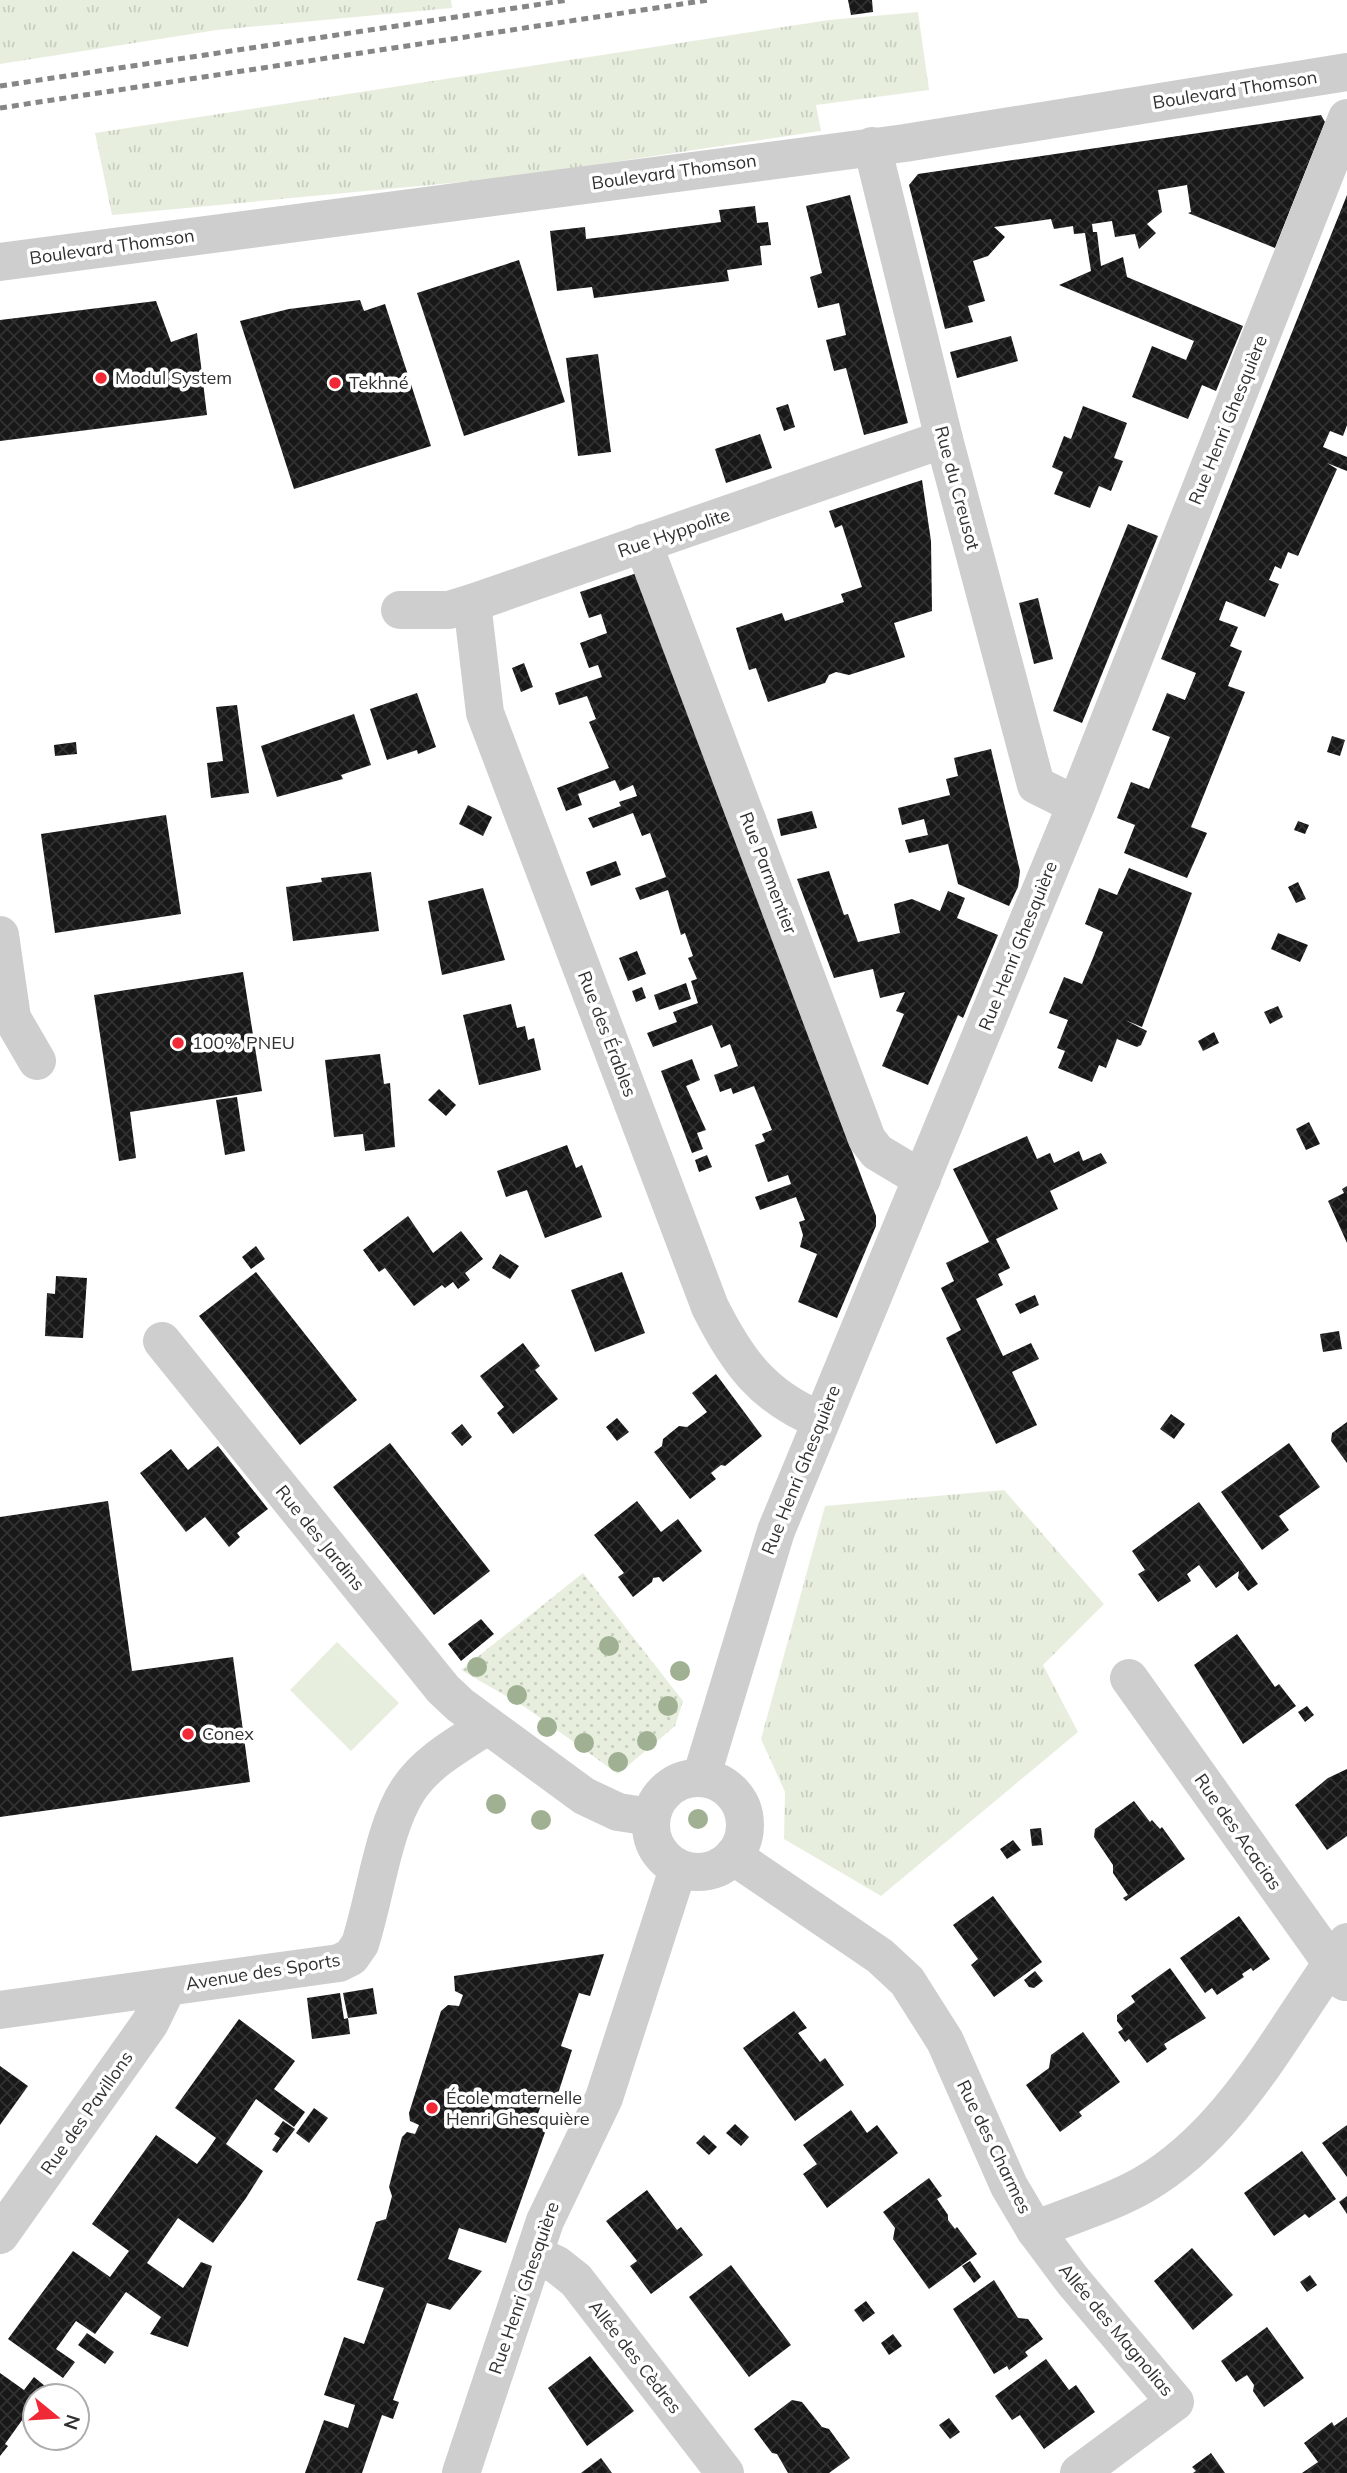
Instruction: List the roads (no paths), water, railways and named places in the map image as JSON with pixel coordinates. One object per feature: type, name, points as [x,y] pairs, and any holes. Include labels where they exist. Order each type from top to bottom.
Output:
[{"type":"street","name":"Boulevard Thomson","points":[[0,262],[872,146],[1347,72]]},
{"type":"street","name":"Rue Henri Ghesquière","points":[[701,1778],[764,1563],[820,1420],[1076,805],[1347,118]]},
{"type":"street","name":"Rue du Creusot","points":[[872,146],[944,439],[1036,785],[1076,805]]},
{"type":"street","name":"Rue Hyppolite","points":[[400,610],[449,610],[944,439]]},
{"type":"street","name":"Rue Parmentier","points":[[643,543],[867,1139],[877,1152],[922,1179]]},
{"type":"street","name":"Rue des Érables","points":[[471,603],[485,713],[710,1307],[753,1376],[769,1392],[794,1409],[820,1420]]},
{"type":"street","points":[[0,935],[12,1018],[37,1062]]},
{"type":"street","name":"Rue des Jardins","points":[[162,1341],[424,1668],[460,1705],[486,1726]]},
{"type":"street","name":"Rue des Acacias","points":[[1129,1678],[1342,1964]]},
{"type":"street","points":[[486,1726],[584,1796],[618,1812],[650,1817]]},
{"type":"street","name":"Avenue des Sports","points":[[0,2010],[339,1964],[351,1957],[360,1944],[397,1809],[408,1788],[445,1753],[486,1726]]},
{"type":"street","points":[[701,1778],[725,1787],[742,1807],[744,1833],[733,1856],[722,1866],[708,1872],[678,1869],[662,1856],[653,1843],[650,1817],[657,1801],[668,1788],[684,1780],[701,1778]]},
{"type":"street","name":"Rue des Charmes","points":[[733,1856],[880,1956],[907,1981],[945,2040],[1004,2175],[1035,2230],[1143,2185],[1177,2161],[1234,2103],[1342,1964]]},
{"type":"street","name":"Rue Henri Ghesquière","points":[[461,2473],[555,2198],[604,2098],[678,1869]]},
{"type":"street","name":"Rue des Pavillons","points":[[0,2235],[143,2033],[167,1988]]},
{"type":"street","name":"Allée des Magnolias","points":[[1035,2230],[1073,2281],[1175,2402],[1079,2473]]},
{"type":"street","name":"Allée des Cèdres","points":[[534,2254],[557,2265],[576,2280],[725,2473]]},
{"type":"railway","points":[[0,86],[568,0]]},
{"type":"railway","points":[[0,108],[708,0]]},
{"type":"place","name":"Modul System","points":[[101,378]]},
{"type":"place","name":"Tekhné","points":[[335,383]]},
{"type":"place","name":"100% PNEU","points":[[178,1043]]},
{"type":"place","name":"Conex","points":[[188,1734]]},
{"type":"place","name":"École maternelle Henri Ghesquière","points":[[432,2108]]}]
